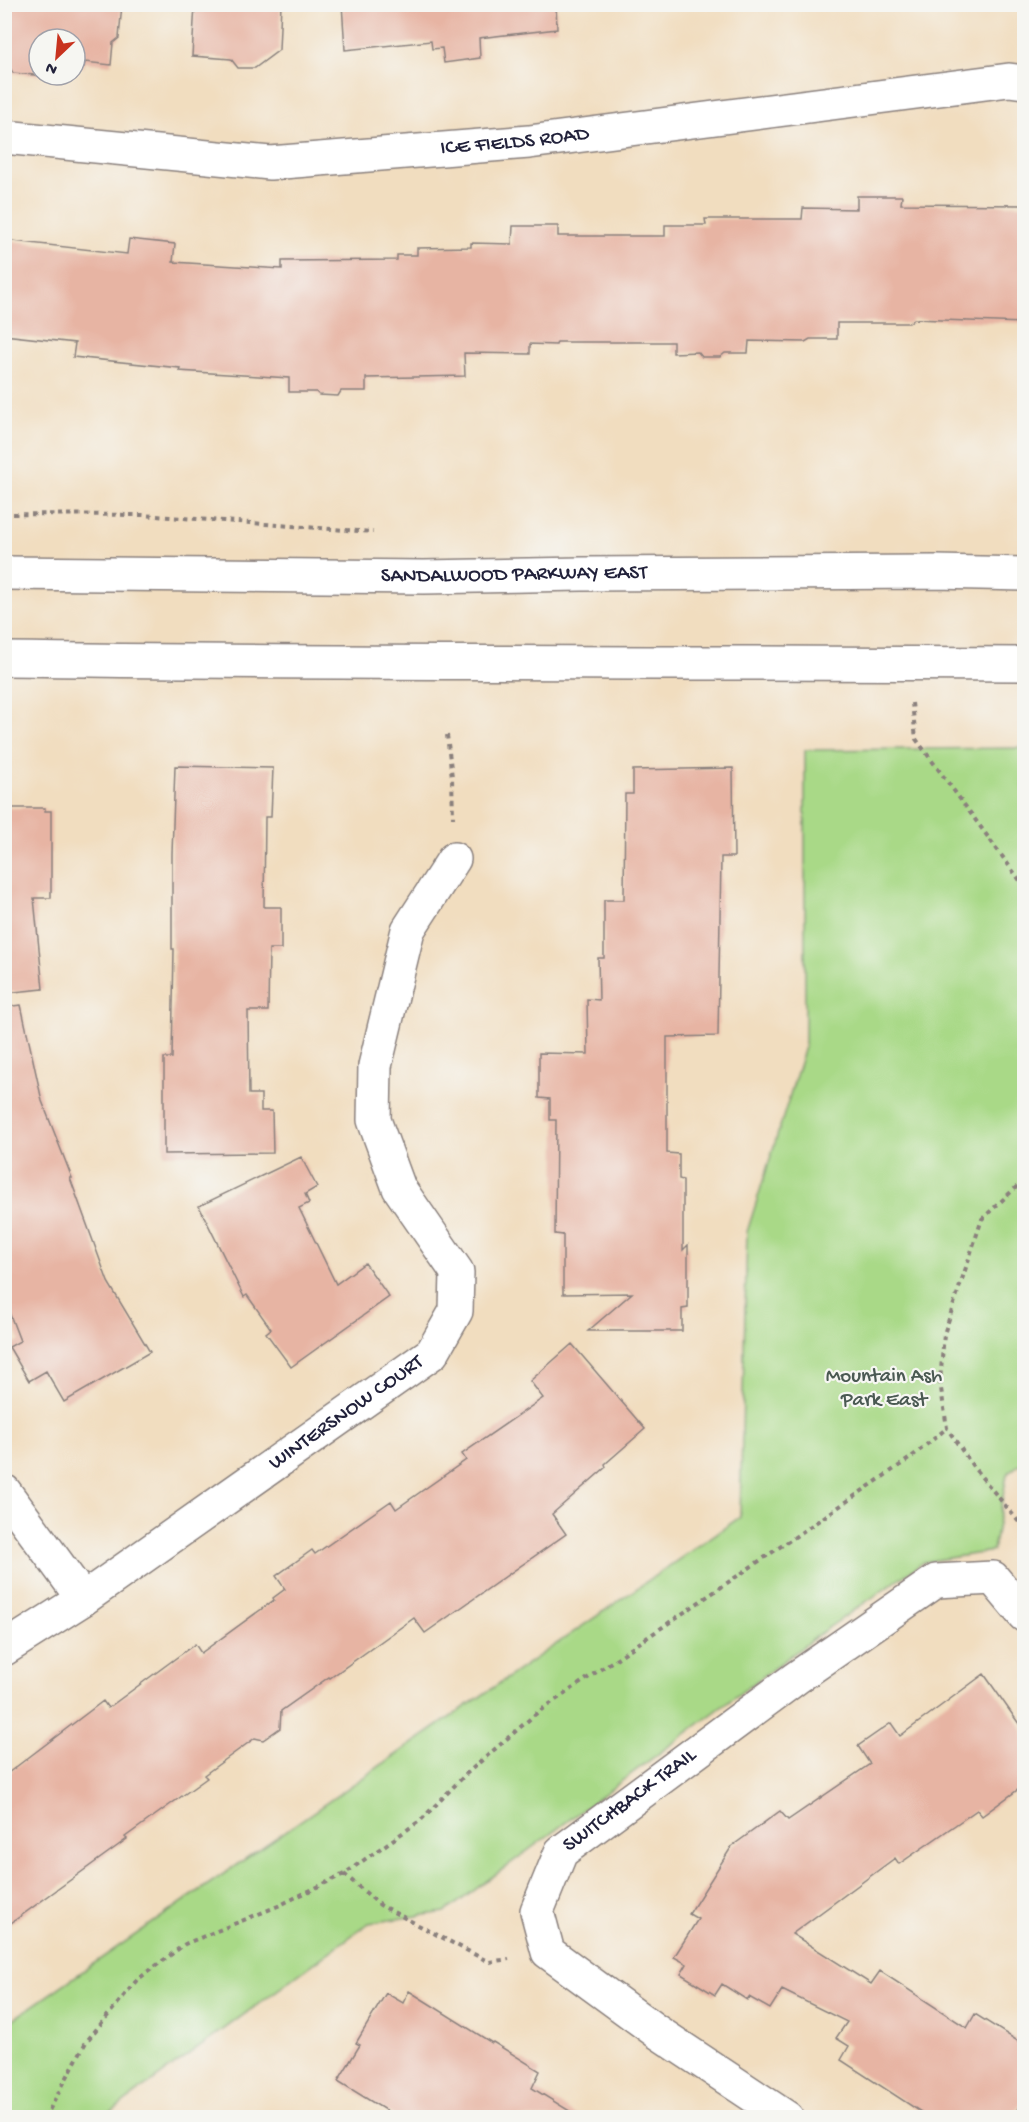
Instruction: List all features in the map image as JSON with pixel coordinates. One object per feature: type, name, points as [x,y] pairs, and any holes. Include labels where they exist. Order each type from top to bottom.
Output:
[{"type":"street","name":"ICE FIELDS ROAD","points":[[4,137],[270,163],[529,142],[1009,80],[1024,82]]},
{"type":"street","name":"SANDALWOOD PARKWAY EAST","points":[[4,573],[412,577],[900,572],[1024,574]]},
{"type":"street","points":[[4,659],[371,663],[1024,664]]},
{"type":"street","name":"WINTERSNOW COURT","points":[[4,1649],[83,1599],[432,1353],[456,1311],[457,1272],[399,1188],[374,1120],[375,1066],[408,930],[454,859]]},
{"type":"street","points":[[4,1491],[83,1599]]},
{"type":"street","name":"SWITCHBACK TRAIL","points":[[548,1952],[537,1911],[561,1852],[796,1678],[936,1581],[993,1578],[1024,1615]]},
{"type":"street","points":[[548,1952],[656,2031],[787,2118]]},
{"type":"path","points":[[908,663],[916,739],[1024,886]]},
{"type":"path","points":[[447,735],[452,777],[454,859]]},
{"type":"path","points":[[1024,1180],[982,1219],[944,1335],[940,1382],[947,1428],[974,1468],[1024,1528]]},
{"type":"path","points":[[45,2118],[86,2042],[137,1980],[185,1944],[278,1906],[344,1874],[421,1820],[466,1774],[538,1712],[909,1459],[947,1428]]},
{"type":"path","points":[[344,1874],[380,1905],[489,1962],[548,1952]]},
{"type":"green space","name":"Mountain Ash Park East","points":[[1024,748],[1024,1461],[1007,1474],[993,1551],[924,1562],[828,1628],[445,1912],[369,1923],[104,2117],[5,2117],[5,2025],[740,1517],[747,1232],[805,1047],[805,750]]},
{"type":"building","points":[[4,4],[122,4],[119,38],[113,43],[111,65],[87,62],[87,27],[27,27],[27,74],[13,73],[4,59]]},
{"type":"building","points":[[195,4],[281,4],[279,50],[255,68],[238,68],[231,59],[192,56]]},
{"type":"building","points":[[342,4],[556,4],[557,29],[479,38],[480,58],[444,63],[442,48],[432,49],[431,41],[345,50]]},
{"type":"building","points":[[857,196],[902,196],[901,204],[1024,205],[1024,323],[914,319],[909,323],[837,323],[837,339],[810,339],[805,342],[749,341],[748,353],[725,353],[720,357],[702,357],[698,352],[673,353],[673,342],[530,344],[530,354],[464,353],[465,376],[366,378],[366,391],[341,391],[338,396],[319,395],[316,392],[289,392],[289,378],[179,371],[180,368],[73,357],[75,343],[4,335],[4,240],[127,254],[129,239],[175,244],[173,262],[282,269],[282,261],[397,260],[397,255],[417,255],[417,248],[471,247],[471,243],[512,244],[513,226],[558,226],[558,236],[665,236],[665,225],[706,225],[705,219],[802,219],[803,208],[857,209]]},
{"type":"building","points":[[175,766],[273,768],[271,817],[265,817],[264,907],[281,907],[281,949],[269,949],[268,1011],[248,1011],[249,1094],[261,1094],[261,1111],[272,1111],[273,1153],[164,1154],[164,1058],[172,1058],[174,949],[172,949],[172,854]]},
{"type":"building","points":[[733,768],[734,857],[721,857],[718,1036],[667,1037],[667,1153],[679,1154],[679,1179],[683,1180],[683,1250],[688,1245],[688,1308],[682,1309],[682,1331],[588,1331],[632,1293],[563,1294],[563,1235],[555,1234],[556,1120],[550,1120],[550,1099],[539,1098],[539,1053],[588,1054],[587,999],[599,1000],[598,958],[604,958],[604,900],[624,900],[625,794],[633,794],[633,770]]},
{"type":"building","points":[[4,808],[45,808],[45,811],[51,811],[51,898],[34,898],[43,989],[4,993]]},
{"type":"building","points":[[21,1005],[42,1101],[72,1178],[70,1178],[108,1282],[150,1352],[64,1402],[46,1371],[29,1381],[9,1347],[20,1341],[4,1299],[4,1007]]},
{"type":"building","points":[[301,1157],[317,1187],[305,1194],[309,1203],[299,1208],[336,1284],[365,1263],[389,1297],[291,1367],[266,1333],[271,1329],[247,1295],[244,1297],[199,1206]]},
{"type":"building","points":[[572,1344],[645,1429],[552,1514],[566,1534],[425,1633],[414,1618],[329,1677],[281,1711],[280,1728],[263,1740],[255,1738],[204,1775],[207,1778],[125,1837],[127,1839],[4,1928],[4,1776],[103,1701],[108,1708],[195,1644],[201,1653],[274,1600],[273,1598],[285,1589],[276,1576],[312,1550],[315,1554],[391,1501],[396,1509],[466,1460],[462,1454],[543,1398],[530,1381]]},
{"type":"building","points":[[984,1674],[1024,1731],[1024,1785],[982,1816],[977,1810],[899,1864],[895,1858],[792,1934],[871,1984],[880,1971],[967,2028],[975,2014],[1024,2045],[1024,2098],[1012,2118],[930,2118],[841,2060],[849,2046],[836,2038],[847,2022],[782,1990],[770,2009],[749,1997],[747,2000],[722,1984],[715,1995],[681,1974],[687,1964],[674,1957],[698,1919],[689,1914],[732,1846],[780,1811],[788,1820],[870,1764],[858,1746],[891,1723],[900,1736]]},
{"type":"building","points":[[409,1991],[540,2071],[532,2088],[581,2118],[398,2118],[338,2081],[360,2045],[356,2043],[386,1993],[403,2003]]}]
